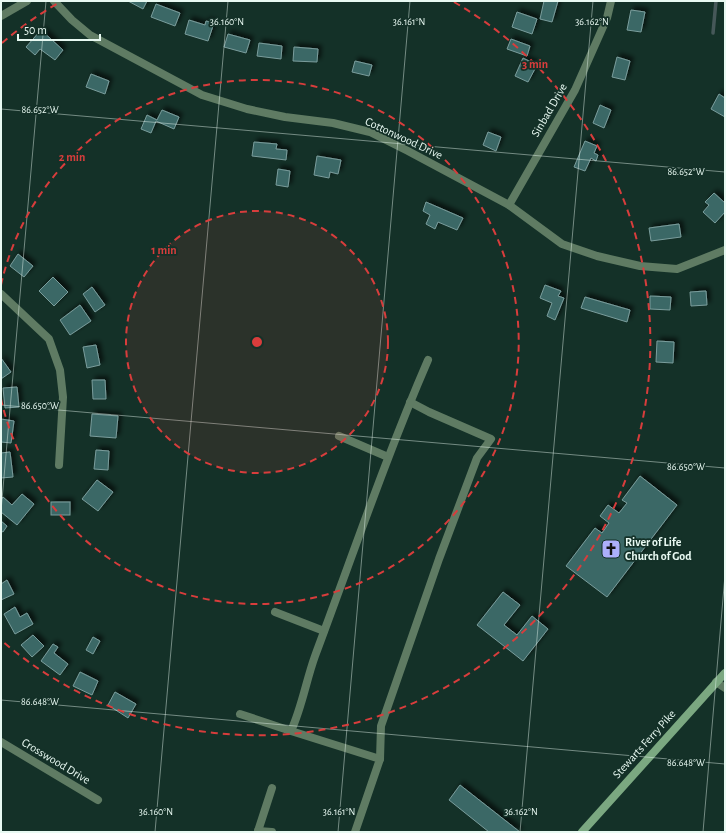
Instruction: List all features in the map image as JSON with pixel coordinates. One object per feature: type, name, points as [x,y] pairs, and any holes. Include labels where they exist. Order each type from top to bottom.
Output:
[{"type":"main road","name":"Stewarts Ferry Pike","points":[[582,832],[725,673]]},
{"type":"street","points":[[1,16],[26,1]]},
{"type":"street","name":"Cottonwood Drive","points":[[54,1],[72,20],[90,35],[202,94],[247,109],[285,117],[333,123],[370,132],[509,205],[562,244],[597,256],[640,266],[677,269],[725,250]]},
{"type":"street","name":"Sinbad Drive","points":[[509,205],[575,90],[607,18],[611,1]]},
{"type":"street","points":[[1,294],[50,339],[60,370],[63,397],[58,465]]},
{"type":"street","points":[[292,731],[310,669],[388,457],[428,360]]},
{"type":"street","points":[[355,832],[380,759],[381,726],[439,559],[477,458],[490,438],[428,412],[410,402]]},
{"type":"street","points":[[339,436],[388,457]]},
{"type":"street","points":[[275,612],[324,631]]},
{"type":"street","points":[[716,682],[725,688]]},
{"type":"street","points":[[240,714],[380,759]]},
{"type":"street","name":"Crosswood Drive","points":[[1,742],[98,800]]},
{"type":"street","points":[[272,788],[258,831],[272,832]]},
{"type":"building","points":[[128,1],[147,1],[143,9]]},
{"type":"building","points":[[544,1],[558,1],[552,22],[540,19]]},
{"type":"building","points":[[156,4],[180,13],[175,26],[151,17]]},
{"type":"building","points":[[631,10],[645,12],[641,32],[627,30]]},
{"type":"building","points":[[517,12],[537,19],[532,34],[512,27]]},
{"type":"building","points":[[189,20],[205,25],[206,21],[214,23],[208,41],[185,34]]},
{"type":"building","points":[[41,30],[63,50],[55,60],[40,49],[35,55],[26,47]]},
{"type":"building","points":[[228,34],[250,40],[246,53],[224,47]]},
{"type":"building","points":[[511,39],[530,46],[527,56],[507,49]]},
{"type":"building","points":[[259,43],[282,46],[281,59],[257,56]]},
{"type":"building","points":[[294,47],[318,49],[317,62],[293,61]]},
{"type":"building","points":[[617,57],[630,61],[625,80],[612,77]]},
{"type":"building","points":[[523,58],[537,65],[528,82],[515,76]]},
{"type":"building","points":[[355,61],[372,65],[369,76],[352,72]]},
{"type":"building","points":[[91,74],[109,81],[105,94],[86,87]]},
{"type":"building","points":[[719,94],[725,98],[725,117],[711,109]]},
{"type":"building","points":[[600,105],[611,110],[604,128],[593,123]]},
{"type":"building","points":[[162,110],[179,117],[174,129],[156,121],[151,133],[141,129],[147,115],[157,120]]},
{"type":"building","points":[[488,132],[501,137],[496,151],[483,145]]},
{"type":"building","points":[[585,141],[597,146],[594,153],[598,155],[596,161],[591,158],[585,171],[574,167]]},
{"type":"building","points":[[254,142],[277,144],[276,149],[287,150],[286,160],[252,156]]},
{"type":"building","points":[[317,156],[341,160],[338,174],[330,172],[329,178],[314,175]]},
{"type":"building","points":[[278,169],[290,171],[288,187],[276,185]]},
{"type":"building","points":[[714,193],[725,203],[725,212],[715,223],[703,212],[709,205],[705,202]]},
{"type":"building","points":[[426,202],[463,218],[457,230],[438,222],[435,229],[426,224],[430,215],[423,211]]},
{"type":"building","points":[[679,224],[681,237],[651,241],[649,228]]},
{"type":"building","points":[[18,254],[33,266],[24,277],[10,266]]},
{"type":"building","points":[[53,277],[68,292],[54,306],[39,291]]},
{"type":"building","points":[[545,285],[561,291],[558,296],[564,298],[555,320],[547,316],[552,303],[540,298]]},
{"type":"building","points":[[92,287],[105,305],[95,312],[83,294]]},
{"type":"building","points":[[706,291],[707,305],[691,306],[690,292]]},
{"type":"building","points":[[650,296],[671,297],[670,310],[650,309]]},
{"type":"building","points":[[585,297],[630,310],[627,322],[581,308]]},
{"type":"building","points":[[80,305],[91,321],[70,335],[60,320]]},
{"type":"building","points":[[657,341],[674,342],[673,363],[656,362]]},
{"type":"building","points":[[96,345],[100,365],[87,368],[83,347]]},
{"type":"building","points":[[1,358],[11,372],[1,379]]},
{"type":"building","points":[[92,380],[105,380],[106,399],[93,399]]},
{"type":"building","points":[[17,387],[19,407],[5,408],[3,388]]},
{"type":"building","points":[[92,414],[118,416],[116,438],[90,436]]},
{"type":"building","points":[[1,419],[14,421],[11,443],[1,442]]},
{"type":"building","points":[[96,450],[109,451],[108,470],[94,469]]},
{"type":"building","points":[[10,452],[13,477],[1,478],[1,453]]},
{"type":"building","name":"River of Life Church of God","points":[[640,476],[677,505],[607,597],[566,566],[595,528],[602,533],[609,523],[600,516],[608,505],[619,513],[627,503],[622,500]]},
{"type":"building","points":[[97,480],[113,492],[98,511],[82,499]]},
{"type":"building","points":[[22,494],[34,504],[17,525],[1,512],[1,500],[3,497],[12,505]]},
{"type":"building","points":[[51,502],[70,502],[70,515],[51,515]]},
{"type":"building","points":[[1,521],[7,526],[3,532],[1,531]]},
{"type":"building","points":[[7,580],[14,594],[1,600],[1,584]]},
{"type":"building","points":[[503,592],[520,605],[504,625],[517,635],[532,616],[548,629],[523,661],[477,625]]},
{"type":"building","points":[[15,607],[20,617],[27,613],[33,624],[15,634],[4,614]]},
{"type":"building","points":[[33,635],[44,646],[32,657],[21,645]]},
{"type":"building","points":[[93,637],[100,641],[93,654],[86,650]]},
{"type":"building","points":[[53,644],[58,647],[54,653],[68,664],[60,675],[41,661]]},
{"type":"building","points":[[80,672],[98,681],[92,695],[73,686]]},
{"type":"building","points":[[115,692],[136,704],[128,718],[108,705]]},
{"type":"building","points":[[460,785],[520,832],[489,832],[449,800]]},
{"type":"waterway","points":[[713,33],[716,1]]},
{"type":"place","name":"River of Life Church of God","points":[[611,549]]}]
